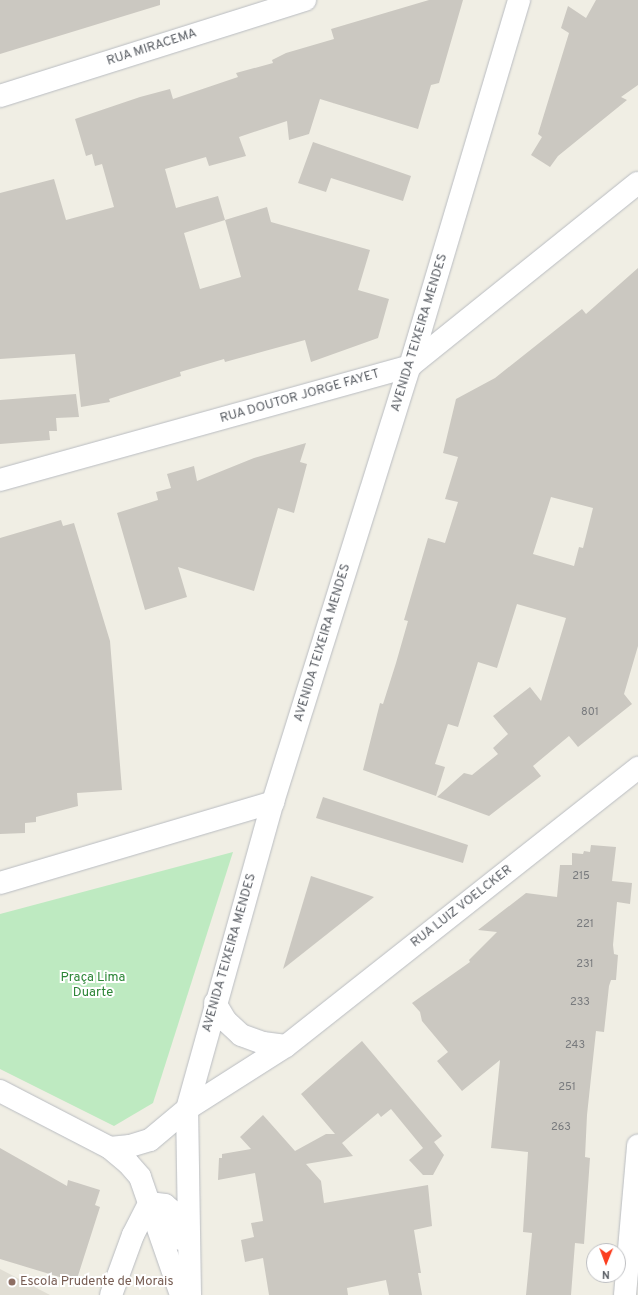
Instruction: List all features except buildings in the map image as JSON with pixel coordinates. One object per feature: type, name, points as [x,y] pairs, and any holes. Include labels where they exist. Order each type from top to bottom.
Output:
[{"type":"street","name":"RUA MIRACEMA","points":[[0,96],[305,0]]},
{"type":"street","name":"AVENIDA TEIXEIRA MENDES","points":[[190,1295],[188,1271],[187,1109],[215,1003],[273,802],[410,366],[519,0]]},
{"type":"street","name":"RUA DOUTOR JORGE FAYET","points":[[0,480],[410,366],[638,183]]},
{"type":"street","name":"RUA LUIZ VOELCKER","points":[[110,1148],[130,1146],[150,1140],[187,1109],[286,1046],[638,768]]},
{"type":"street","points":[[0,882],[273,802]]},
{"type":"street","points":[[215,1003],[226,1022],[241,1035],[263,1043],[286,1046]]},
{"type":"street","points":[[0,1091],[110,1148],[128,1163],[140,1176],[181,1295]]},
{"type":"street","points":[[625,1295],[638,1152]]},
{"type":"street","points":[[149,1203],[166,1205],[172,1211],[188,1271]]},
{"type":"street","points":[[111,1295],[133,1235],[149,1203]]},
{"type":"shaded area","name":"Escola Prudente de Morais","points":[[0,1269],[50,1295],[0,1295]]},
{"type":"green space","name":"Praça Lima Duarte","points":[[233,852],[153,1103],[114,1126],[0,1069],[0,914]]},
{"type":"place","name":"Escola Prudente de Morais","points":[[12,1282]]}]
